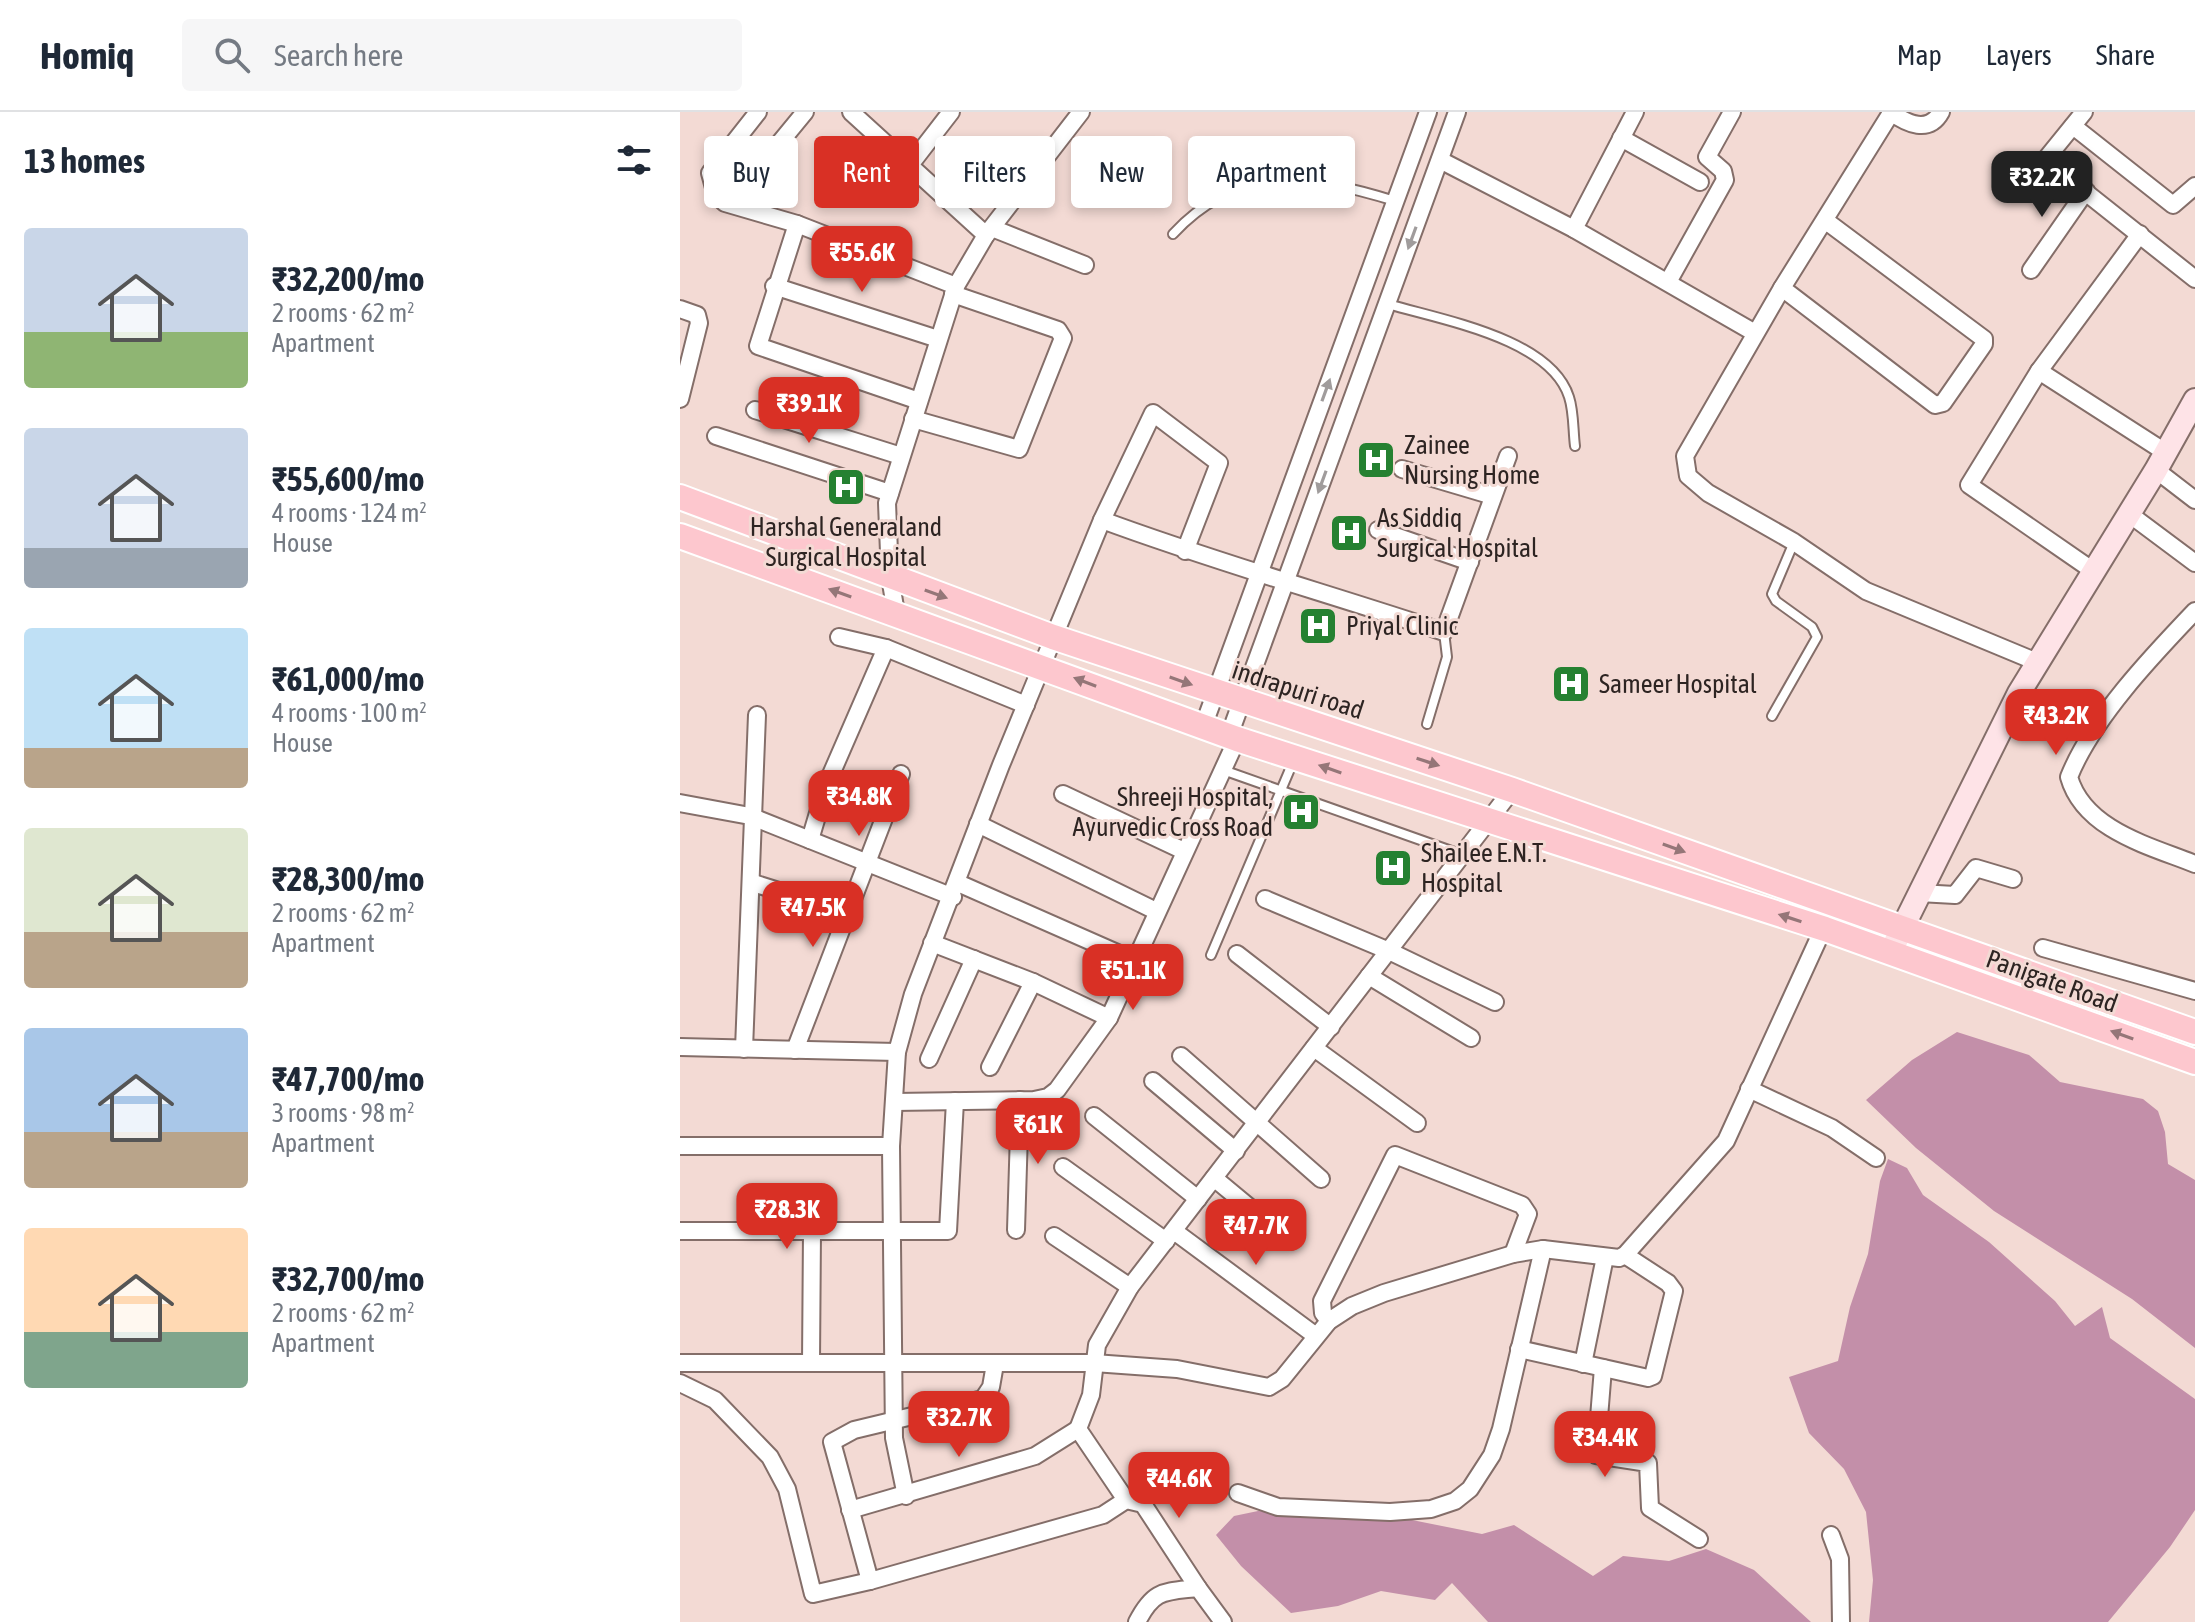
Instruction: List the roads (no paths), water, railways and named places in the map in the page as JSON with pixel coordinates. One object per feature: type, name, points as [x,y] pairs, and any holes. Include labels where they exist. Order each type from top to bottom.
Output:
[{"type":"main road","name":"indrapuri road","points":[[680,497],[1053,637],[1512,790],[1902,928]]},
{"type":"main road","points":[[680,536],[1233,738],[1891,953]]},
{"type":"main road","name":"Panigate Road","points":[[1902,928],[2195,1032]]},
{"type":"main road","name":"Panigate Road","points":[[1891,953],[2195,1062]]},
{"type":"street","points":[[758,112],[710,173],[712,185],[725,203],[797,224],[1058,330],[1063,338],[1019,449],[913,419]]},
{"type":"street","points":[[785,136],[805,112]]},
{"type":"street","points":[[851,112],[878,136]]},
{"type":"street","points":[[919,153],[951,112]]},
{"type":"street","points":[[896,613],[890,577],[887,503],[954,290],[989,232],[1081,112]]},
{"type":"street","points":[[1203,727],[1428,112]]},
{"type":"street","points":[[894,1102],[1048,1097],[1057,1090],[1109,1018],[1133,960],[1223,770],[1242,700],[1457,112]]},
{"type":"street","points":[[1574,229],[1635,112]]},
{"type":"street","points":[[1668,282],[1725,180],[1723,171],[1707,157],[1732,112]]},
{"type":"street","points":[[1941,112],[1934,122],[1925,125],[1911,125],[1891,112],[1755,333],[1685,456],[1684,467],[1688,476],[1708,493],[1794,542],[1866,591],[2037,662]]},
{"type":"street","points":[[2084,112],[2045,160],[2195,279]]},
{"type":"street","points":[[2073,126],[2173,205],[2195,186]]},
{"type":"street","points":[[1621,138],[1700,182]]},
{"type":"street","points":[[1440,160],[1574,229],[1755,333]]},
{"type":"street","points":[[919,173],[989,232],[1085,265]]},
{"type":"street","points":[[2031,270],[2086,191]]},
{"type":"street","points":[[1782,288],[1935,405],[1943,403],[1984,344],[1984,339],[1826,221]]},
{"type":"street","points":[[797,224],[774,286],[758,346],[919,401]]},
{"type":"street","points":[[2092,570],[1969,485],[2039,371],[2140,234]]},
{"type":"street","points":[[774,286],[938,339]]},
{"type":"street","points":[[680,309],[697,315],[699,323],[680,399]]},
{"type":"street","points":[[2039,371],[2161,461],[2195,500]]},
{"type":"street","points":[[1891,953],[2037,662],[2195,400]]},
{"type":"street","points":[[755,410],[901,456]]},
{"type":"street","points":[[906,1496],[894,1438],[891,1146],[897,1052],[932,943],[1053,637],[1150,415],[1157,413],[1219,463],[1185,551]]},
{"type":"street","points":[[716,436],[890,493]]},
{"type":"street","points":[[1102,520],[1185,551],[1259,575],[1286,579],[1444,632],[1508,456]]},
{"type":"street","points":[[1402,469],[1493,496]]},
{"type":"street","points":[[2128,513],[2195,563]]},
{"type":"street","points":[[1378,530],[1470,562]]},
{"type":"street","points":[[2195,611],[2121,697],[2075,762],[2069,777],[2082,804],[2101,821],[2128,837],[2195,864]]},
{"type":"street","points":[[839,637],[886,648],[1026,705]]},
{"type":"street","points":[[810,840],[826,786],[886,648]]},
{"type":"street","points":[[744,1049],[753,883],[750,816],[757,715]]},
{"type":"street","points":[[795,1050],[901,774]]},
{"type":"street","points":[[850,1510],[1035,1456],[1078,1429],[1091,1395],[1094,1363],[1103,1331],[1130,1287],[1512,790]]},
{"type":"street","points":[[1063,794],[1184,851]]},
{"type":"street","points":[[680,803],[750,816],[866,862],[955,890],[1133,960]]},
{"type":"street","points":[[978,824],[1156,911]]},
{"type":"street","points":[[1919,893],[1955,895],[1976,868],[2013,879]]},
{"type":"street","points":[[753,883],[849,913]]},
{"type":"street","points":[[1265,899],[1389,951],[1495,1002]]},
{"type":"street","points":[[1625,1255],[1713,1159],[1735,1124],[1792,992],[1834,905]]},
{"type":"street","points":[[932,943],[1033,982],[1109,1018]]},
{"type":"street","points":[[2043,948],[2195,991]]},
{"type":"street","points":[[1237,954],[1331,1027]]},
{"type":"street","points":[[929,1059],[974,959]]},
{"type":"street","points":[[1369,976],[1471,1038]]},
{"type":"street","points":[[990,1067],[1033,982]]},
{"type":"street","points":[[680,1047],[897,1052]]},
{"type":"street","points":[[1314,1048],[1417,1123]]},
{"type":"street","points":[[1181,1056],[1321,1179]]},
{"type":"street","points":[[1153,1081],[1236,1151]]},
{"type":"street","points":[[1749,1089],[1832,1128],[1876,1158]]},
{"type":"street","points":[[1016,1230],[1020,1100]]},
{"type":"street","points":[[680,1231],[942,1233],[951,1227],[955,1101]]},
{"type":"street","points":[[1094,1116],[1198,1199]]},
{"type":"street","points":[[680,1146],[891,1146]]},
{"type":"street","points":[[1329,1321],[1323,1313],[1322,1301],[1395,1155],[1522,1205],[1528,1214],[1513,1254]]},
{"type":"street","points":[[1063,1167],[1316,1336]]},
{"type":"street","points":[[1214,1178],[1290,1241]]},
{"type":"street","points":[[811,1363],[812,1231]]},
{"type":"street","points":[[1054,1236],[1130,1287]]},
{"type":"street","points":[[680,1363],[1094,1363],[1177,1369],[1269,1387],[1282,1379],[1329,1321],[1384,1293],[1513,1254],[1543,1249],[1605,1257],[1625,1255],[1668,1283],[1674,1291],[1653,1376],[1648,1378],[1519,1349]]},
{"type":"street","points":[[1238,1493],[1278,1507],[1390,1512],[1431,1509],[1455,1501],[1470,1489],[1492,1455],[1543,1249]]},
{"type":"street","points":[[1583,1364],[1605,1257]]},
{"type":"street","points":[[870,1581],[832,1442],[854,1430],[983,1399],[991,1387],[995,1364]]},
{"type":"street","points":[[1603,1368],[1596,1455],[1648,1463],[1650,1508],[1699,1539]]},
{"type":"street","points":[[680,1383],[715,1400],[770,1457],[787,1489],[813,1594],[870,1581],[1103,1515],[1126,1500]]},
{"type":"street","points":[[1078,1429],[1126,1500],[1143,1504],[1223,1622]]},
{"type":"street","points":[[1831,1535],[1840,1559],[1841,1622]]},
{"type":"street","points":[[1137,1622],[1148,1601],[1161,1593],[1198,1588]]},
{"type":"lane","points":[[1173,234],[1196,209],[1223,193],[1261,184],[1301,180],[1345,186],[1395,201]]},
{"type":"lane","points":[[1388,304],[1505,341],[1551,366],[1570,397],[1575,446]]},
{"type":"lane","points":[[1772,716],[1817,637],[1812,627],[1776,601],[1772,594],[1794,542]]},
{"type":"lane","points":[[1427,724],[1447,657],[1444,632]]},
{"type":"lane","points":[[1211,955],[1295,757]]},
{"type":"lane","points":[[1223,770],[1460,854]]},
{"type":"place","name":"Zainee Nursing Home","points":[[1376,460]]},
{"type":"place","name":"Harshal Generaland Surgical Hospital","points":[[846,487]]},
{"type":"place","name":"As Siddiq Surgical Hospital","points":[[1349,533]]},
{"type":"place","name":"Priyal Clinic","points":[[1318,626]]},
{"type":"place","name":"Sameer Hospital","points":[[1571,684]]},
{"type":"place","name":"Shreeji Hospital, Ayurvedic Cross Road","points":[[1301,812]]},
{"type":"place","name":"Shailee E.N.T. Hospital","points":[[1393,868]]}]
